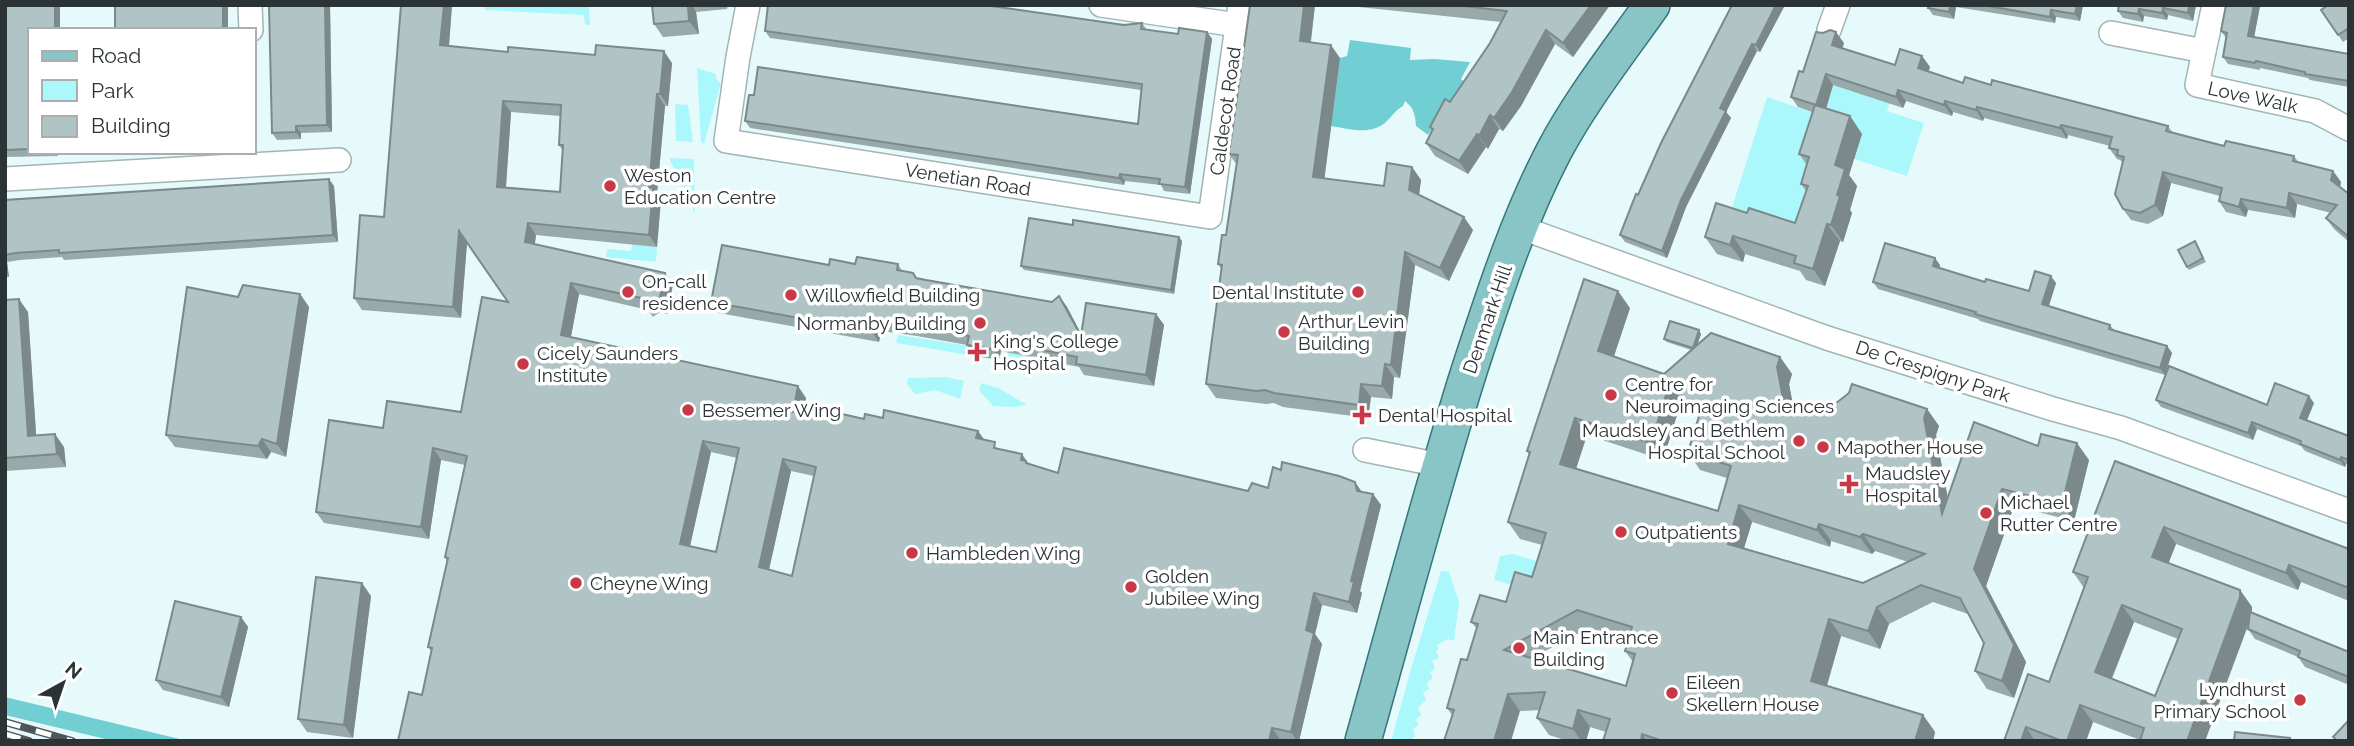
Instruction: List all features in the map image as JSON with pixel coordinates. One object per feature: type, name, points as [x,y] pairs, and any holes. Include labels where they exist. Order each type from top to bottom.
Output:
[{"type":"main road","name":"Denmark Hill","points":[[1363,741],[1440,465],[1496,288],[1519,227],[1555,150],[1652,5]]},
{"type":"street","points":[[250,5],[251,28]]},
{"type":"street","name":"Venetian Road","points":[[748,5],[726,141],[1210,217]]},
{"type":"street","points":[[1101,5],[1238,15]]},
{"type":"street","points":[[1829,30],[1838,5]]},
{"type":"street","points":[[2204,51],[2214,5]]},
{"type":"street","name":"Caldecot Road","points":[[1210,217],[1238,15]]},
{"type":"street","name":"Love Walk","points":[[2111,33],[2204,51],[2197,85],[2315,111],[2349,129]]},
{"type":"street","points":[[5,179],[252,159],[339,160]]},
{"type":"street","name":"De Crespigny Park","points":[[1519,227],[1827,338],[2121,428],[2349,511]]},
{"type":"street","points":[[1366,450],[1440,465]]},
{"type":"green space","points":[[484,5],[584,5],[589,7],[590,25],[585,25],[584,15],[485,10]]},
{"type":"green space","points":[[697,68],[716,74],[716,79],[721,83],[704,144],[701,142]]},
{"type":"green space","points":[[1831,84],[1890,102],[1887,111],[1924,123],[1907,176],[1854,159],[1811,232],[1728,220],[1767,97],[1823,116]]},
{"type":"green space","points":[[675,104],[688,105],[693,142],[676,141]]},
{"type":"green space","points":[[669,158],[694,159],[695,213]]},
{"type":"green space","points":[[632,244],[657,247],[656,262],[606,257],[607,249],[631,251]]},
{"type":"green space","points":[[898,335],[976,347],[975,356],[896,343]]},
{"type":"green space","points":[[1008,352],[1068,365],[1067,372],[1006,361]]},
{"type":"green space","points":[[946,377],[964,381],[960,399],[935,390],[915,394],[907,384],[908,378]]},
{"type":"green space","points":[[981,383],[998,388],[1027,405],[993,406],[979,390]]},
{"type":"green space","points":[[1513,554],[1549,565],[1544,594],[1494,580],[1500,556]]},
{"type":"green space","points":[[1441,571],[1449,572],[1459,602],[1454,641],[1448,639],[1437,645],[1439,658],[1432,661],[1435,668],[1430,672],[1433,678],[1427,683],[1429,689],[1423,693],[1426,700],[1418,708],[1421,715],[1415,720],[1419,725],[1413,729],[1415,736],[1410,741],[1391,741],[1411,669]]},
{"type":"shaded area","points":[[1350,40],[1411,48],[1410,60],[1470,62],[1461,79],[1476,91],[1434,126],[1428,135],[1416,126],[1414,112],[1405,101],[1387,121],[1374,129],[1331,126],[1340,58],[1347,56]]},
{"type":"shaded area","points":[[5,697],[188,741],[114,741],[5,715]]},
{"type":"building","points":[[5,5],[55,5],[55,28],[28,28],[28,149],[5,150]]},
{"type":"building","points":[[115,5],[223,5],[223,28],[115,28]]},
{"type":"building","points":[[269,5],[325,5],[327,125],[296,126],[296,132],[272,133]]},
{"type":"building","points":[[401,5],[444,5],[440,45],[508,52],[508,47],[595,55],[596,45],[664,51],[660,94],[657,94],[649,187],[653,188],[649,235],[528,223],[525,242],[665,273],[659,302],[652,301],[645,305],[641,298],[571,283],[561,335],[798,386],[793,412],[830,420],[833,412],[864,419],[865,414],[883,418],[884,410],[978,431],[976,438],[995,442],[994,448],[1022,454],[1021,460],[1026,463],[1058,473],[1064,448],[1248,491],[1252,483],[1268,488],[1273,467],[1281,470],[1282,462],[1355,482],[1357,491],[1373,494],[1351,581],[1354,582],[1349,602],[1314,593],[1306,630],[1314,633],[1291,732],[1272,728],[1269,741],[398,741],[409,692],[422,695],[432,648],[428,647],[467,456],[433,448],[421,527],[316,512],[329,420],[383,428],[387,401],[461,412],[482,297],[508,302],[459,231],[453,307],[354,298],[360,215],[384,217]],"holes":[[[503,101],[561,105],[559,145],[563,145],[560,192],[497,187]],[[703,441],[739,448],[716,552],[680,544]],[[783,459],[816,467],[792,576],[759,567]]]},
{"type":"building","points":[[652,5],[688,5],[689,21],[654,24]]},
{"type":"building","points":[[768,5],[984,5],[1124,25],[1142,23],[1141,29],[1178,34],[1179,28],[1207,32],[1185,187],[1159,184],[1160,179],[1120,174],[1119,178],[745,121],[749,95],[754,95],[758,67],[1138,124],[1142,84],[765,31]]},
{"type":"building","points":[[1250,5],[1304,5],[1300,41],[1331,45],[1313,177],[1384,186],[1387,163],[1412,167],[1409,190],[1464,217],[1440,268],[1405,252],[1391,365],[1385,364],[1382,386],[1361,384],[1359,405],[1206,384],[1222,265],[1218,264],[1222,235],[1226,235],[1238,155],[1229,154]]},
{"type":"building","points":[[1455,5],[1591,5],[1563,43],[1546,30],[1512,92],[1494,118],[1490,115],[1479,136],[1477,134],[1459,161],[1426,143],[1433,129],[1430,127],[1445,99],[1450,102],[1490,43],[1507,11]]},
{"type":"building","points":[[1732,5],[1776,5],[1756,45],[1752,44],[1720,108],[1726,111],[1681,200],[1662,251],[1620,235],[1636,194],[1638,195],[1661,143]]},
{"type":"building","points":[[1929,5],[1950,5],[1949,12],[1928,8]]},
{"type":"building","points":[[1983,5],[2077,5],[2075,14],[2051,10],[2050,17]]},
{"type":"building","points":[[2119,5],[2189,5],[2188,13],[2163,8],[2162,13],[2139,9],[2138,14],[2118,11]]},
{"type":"building","points":[[2226,5],[2254,5],[2248,36],[2349,54],[2349,81],[2305,74],[2256,61],[2255,63],[2223,57],[2227,33],[2221,31]]},
{"type":"building","points":[[2328,5],[2349,5],[2349,28],[2338,35],[2321,10]]},
{"type":"building","points":[[1816,32],[1836,32],[1832,45],[1895,65],[1900,49],[1922,56],[1918,68],[1963,83],[1965,77],[1991,85],[1992,80],[2168,126],[2166,131],[2224,146],[2226,141],[2294,156],[2293,161],[2333,171],[2331,180],[2349,194],[2349,237],[2326,218],[2337,205],[2289,193],[2287,208],[2241,199],[2239,207],[2219,201],[2222,188],[2163,172],[2155,205],[2140,213],[2123,209],[2115,194],[2124,157],[2117,155],[2118,150],[2109,148],[2112,137],[2061,125],[2060,128],[1977,107],[1976,110],[1945,101],[1944,105],[1898,90],[1896,97],[1826,74],[1816,105],[1791,97],[1799,71],[1803,72]]},
{"type":"building","points":[[1815,105],[1850,116],[1835,165],[1845,169],[1837,195],[1840,196],[1831,225],[1827,224],[1813,269],[1794,263],[1796,256],[1733,236],[1730,245],[1705,237],[1716,203],[1747,213],[1749,208],[1795,223],[1808,186],[1801,184],[1809,157],[1799,154]]},
{"type":"building","points":[[329,179],[333,235],[5,255],[5,200]]},
{"type":"building","points":[[1029,218],[1073,225],[1073,220],[1179,237],[1171,290],[1021,266]]},
{"type":"building","points":[[2195,241],[2203,258],[2187,267],[2178,250]]},
{"type":"building","points":[[1885,243],[1935,258],[1933,266],[1985,282],[1986,279],[2029,291],[2035,271],[2051,276],[2042,304],[2110,325],[2109,329],[2167,346],[2160,368],[1873,282]]},
{"type":"building","points":[[722,245],[829,265],[830,259],[855,264],[857,257],[898,264],[897,270],[913,273],[916,278],[926,280],[1052,302],[1059,296],[1081,336],[1086,303],[1156,314],[1146,375],[1076,364],[1077,357],[994,340],[992,349],[967,345],[969,336],[910,325],[873,320],[871,331],[711,302]]},
{"type":"building","points":[[1584,279],[1618,291],[1598,351],[1664,374],[1711,333],[1780,357],[1777,367],[1784,403],[1821,415],[1849,393],[1852,384],[1927,409],[1924,418],[1942,514],[1974,422],[2038,446],[2041,434],[2077,443],[2062,504],[2002,489],[1974,569],[2014,645],[2002,681],[1975,671],[1984,643],[1960,598],[1921,585],[1877,607],[1868,631],[1829,619],[1811,681],[1923,715],[1915,741],[1663,741],[1642,734],[1641,741],[1603,741],[1610,719],[1578,710],[1573,729],[1537,718],[1545,692],[1508,694],[1494,741],[1444,741],[1454,710],[1447,708],[1461,659],[1467,660],[1478,624],[1471,622],[1480,595],[1506,602],[1515,572],[1532,577],[1546,533],[1508,522],[1530,452],[1527,451]],"holes":[[[1670,382],[1699,416],[1688,452],[1731,466],[1718,511],[1560,464],[1575,418],[1651,443]],[[1739,505],[1817,530],[1819,524],[1860,537],[1863,534],[1925,554],[1863,583],[1728,544]],[[1577,610],[1632,627],[1625,651],[1635,654],[1626,686],[1504,650]]]},
{"type":"building","points":[[243,285],[300,294],[277,444],[262,439],[258,446],[166,435],[187,287],[238,297]]},
{"type":"building","points":[[19,299],[28,436],[55,434],[57,454],[5,458],[5,300]]},
{"type":"building","points":[[1670,321],[1699,330],[1693,348],[1664,339]]},
{"type":"building","points":[[2169,366],[2267,405],[2275,383],[2309,396],[2300,418],[2349,436],[2349,460],[2341,457],[2340,460],[2252,422],[2248,433],[2156,400]]},
{"type":"building","points":[[2115,461],[2349,549],[2349,588],[2289,565],[2286,573],[2164,527],[2152,557],[2240,590],[2240,597],[2187,741],[2140,741],[2144,728],[2080,705],[2067,741],[2026,727],[2021,741],[2004,741],[2028,674],[2049,682],[2088,577],[2073,572]],"holes":[[[2122,605],[2182,629],[2155,696],[2095,672]]]},
{"type":"building","points":[[316,577],[362,583],[344,725],[298,719]]},
{"type":"building","points":[[175,601],[241,617],[221,697],[156,680]]},
{"type":"building","points":[[2250,612],[2349,652],[2349,677],[2298,657],[2300,651],[2248,629]]},
{"type":"building","points":[[2349,720],[2349,741],[2338,741],[2333,737]]},
{"type":"building","points":[[2235,732],[2290,738],[2290,741],[2234,741]]},
{"type":"railway","points":[[5,722],[72,741]]},
{"type":"railway","points":[[5,734],[29,741]]},
{"type":"place","name":"Weston Education Centre","points":[[610,186]]},
{"type":"place","name":"On-call residence","points":[[628,292]]},
{"type":"place","name":"Dental Institute","points":[[1358,292]]},
{"type":"place","name":"Willowfield Building","points":[[791,295]]},
{"type":"place","name":"Normanby Building","points":[[980,323]]},
{"type":"place","name":"Arthur Levin Building","points":[[1284,332]]},
{"type":"place","name":"King's College Hospital","points":[[977,352]]},
{"type":"place","name":"Cicely Saunders Institute","points":[[523,364]]},
{"type":"place","name":"Centre for Neuroimaging Sciences","points":[[1611,395]]},
{"type":"place","name":"Bessemer Wing","points":[[688,410]]},
{"type":"place","name":"Dental Hospital","points":[[1362,415]]},
{"type":"place","name":"Maudsley and Bethlem Hospital School","points":[[1799,441]]},
{"type":"place","name":"Mapother House","points":[[1823,447]]},
{"type":"place","name":"Maudsley Hospital","points":[[1849,484]]},
{"type":"place","name":"Michael Rutter Centre","points":[[1986,513]]},
{"type":"place","name":"Outpatients","points":[[1621,532]]},
{"type":"place","name":"Hambleden Wing","points":[[912,553]]},
{"type":"place","name":"Cheyne Wing","points":[[576,583]]},
{"type":"place","name":"Golden Jubilee Wing","points":[[1131,587]]},
{"type":"place","name":"Main Entrance Building","points":[[1519,648]]},
{"type":"place","name":"Eileen Skellern House","points":[[1672,693]]},
{"type":"place","name":"Lyndhurst Primary School","points":[[2300,700]]}]
